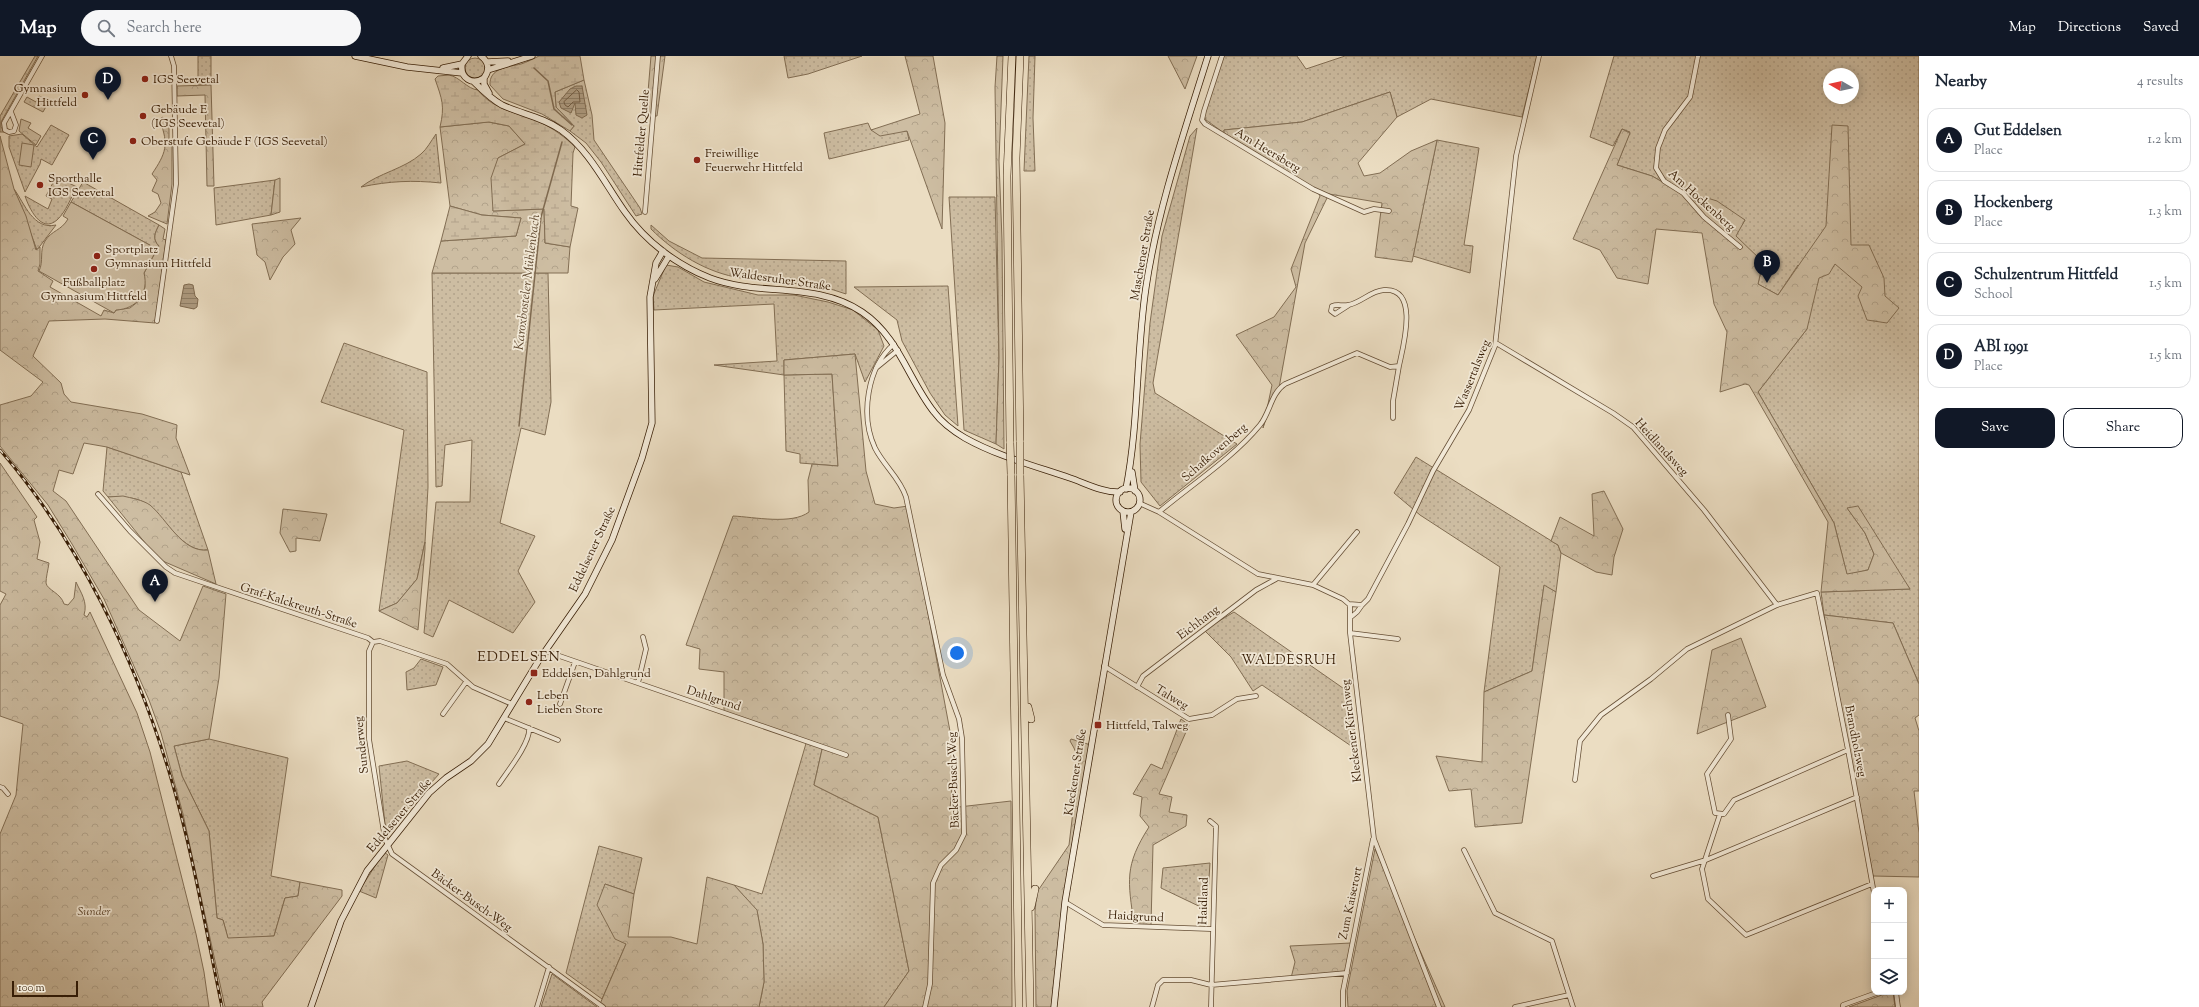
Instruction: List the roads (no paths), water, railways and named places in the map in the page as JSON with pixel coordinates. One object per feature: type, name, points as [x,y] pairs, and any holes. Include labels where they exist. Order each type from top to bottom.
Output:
[{"type":"highway","points":[[1012,56],[1007,176],[1019,1007]]},
{"type":"highway","points":[[1020,56],[1016,180],[1030,1007]]},
{"type":"highway","points":[[1025,696],[1031,720]]},
{"type":"highway","points":[[1028,919],[1035,888]]},
{"type":"street","points":[[11,112],[16,125],[14,131],[10,132],[5,130],[4,123],[42,56]]},
{"type":"street","points":[[157,321],[176,184],[174,66],[171,56]]},
{"type":"street","points":[[355,56],[407,67],[462,73],[462,64],[468,56]]},
{"type":"street","points":[[474,82],[484,78],[488,70],[487,62],[482,56]]},
{"type":"street","points":[[488,70],[532,56]]},
{"type":"street","name":"Hittfelder Quelle","points":[[645,212],[658,56]]},
{"type":"street","name":"Maschener Straße","points":[[1126,489],[1131,464],[1140,344],[1150,264],[1164,194],[1208,56]]},
{"type":"street","name":"Am Heersberg","points":[[1222,56],[1204,111],[1202,120],[1205,124],[1312,189],[1364,212],[1374,208],[1389,211]]},
{"type":"street","name":"Wassertalsweg","points":[[1351,617],[1358,612],[1368,599],[1408,524],[1433,471],[1470,410],[1496,343],[1516,156],[1539,56]]},
{"type":"street","name":"Am Hockenberg","points":[[1698,56],[1690,97],[1663,134],[1657,153],[1656,168],[1664,181],[1683,193],[1704,217],[1740,247]]},
{"type":"street","points":[[487,62],[518,60]]},
{"type":"street","points":[[433,69],[462,64]]},
{"type":"street","name":"Waldesruher Straße","points":[[462,73],[467,79],[474,82],[489,96],[501,104],[549,123],[571,139],[591,160],[635,225],[669,256],[698,273],[727,283],[750,287],[819,294],[840,300],[873,320],[894,343],[927,402],[942,421],[955,432],[989,450],[1100,488],[1120,492]]},
{"type":"street","name":"Waldesruher Straße","points":[[484,78],[486,88],[501,104]]},
{"type":"street","name":"Eddelsener Straße","points":[[311,1007],[347,908],[367,871],[429,793],[446,778],[480,754],[545,651],[594,578],[613,537],[646,445],[652,412],[649,312],[656,264],[663,251]]},
{"type":"street","name":"Eddelsener Straße","points":[[653,281],[669,256]]},
{"type":"street","points":[[1348,305],[1371,293],[1385,290],[1393,291],[1402,298],[1407,311],[1393,401],[1393,418]]},
{"type":"street","name":"Bäcker-Busch-Weg","points":[[894,343],[880,358],[869,386],[871,436],[878,453],[896,477],[906,497],[943,675],[959,719],[962,738],[964,834],[956,850],[941,865],[933,883],[930,984],[925,1007]]},
{"type":"street","name":"Heidlandsweg","points":[[1496,343],[1613,413],[1633,427],[1704,510],[1777,605]]},
{"type":"street","points":[[876,368],[898,350]]},
{"type":"street","name":"Schafkovenberg","points":[[1158,512],[1242,444],[1261,424],[1279,388],[1285,384],[1357,353],[1390,367],[1399,366]]},
{"type":"street","name":"Maschener Straße","points":[[1131,464],[1135,491]]},
{"type":"street","name":"Waldesruher Straße","points":[[1100,488],[1116,499]]},
{"type":"street","points":[[1126,489],[1135,491],[1140,498],[1139,504],[1131,512],[1123,511],[1118,506],[1116,499],[1120,492],[1126,489]]},
{"type":"street","name":"Graf-Kalckreuth-Straße","points":[[98,494],[130,531],[166,567],[175,573],[368,638],[373,642],[380,641],[447,664],[456,670],[466,682],[512,704]]},
{"type":"street","points":[[1139,504],[1158,512],[1258,574],[1276,579],[1313,585],[1350,604],[1362,605]]},
{"type":"street","name":"Kleckener Straße","points":[[1123,511],[1126,542]]},
{"type":"street","name":"Kleckener Straße","points":[[1054,1007],[1065,902],[1131,512]]},
{"type":"street","points":[[1313,585],[1357,532]]},
{"type":"street","name":"Eichhang","points":[[1137,687],[1143,676],[1256,590],[1276,579]]},
{"type":"street","name":"Brandholzweg","points":[[1777,605],[1817,593],[1848,750],[1873,887]]},
{"type":"street","name":"Kleckener Kirchweg","points":[[1350,604],[1350,633],[1374,839],[1439,1007]]},
{"type":"street","points":[[1575,780],[1580,742],[1589,728],[1601,715],[1651,679],[1687,649],[1777,605]]},
{"type":"street","points":[[1350,633],[1398,639]]},
{"type":"street","points":[[638,683],[646,649],[643,637]]},
{"type":"street","name":"Sunderweg","points":[[373,642],[369,651],[368,724],[386,846]]},
{"type":"street","name":"Dahlgrund","points":[[545,651],[823,745],[846,755]]},
{"type":"street","points":[[560,704],[575,662]]},
{"type":"street","name":"Talweg","points":[[1104,666],[1189,719],[1212,715],[1237,699],[1256,696]]},
{"type":"street","points":[[443,714],[466,682]]},
{"type":"street","points":[[1728,715],[1731,740],[1707,774],[1715,813],[1724,814],[1734,800],[1848,750]]},
{"type":"street","points":[[504,718],[558,740]]},
{"type":"street","points":[[499,784],[523,747],[530,733],[529,728]]},
{"type":"street","points":[[0,787],[4,788],[8,794]]},
{"type":"street","points":[[1652,876],[1706,860],[1856,798]]},
{"type":"street","points":[[1720,814],[1706,860],[1702,868],[1708,899],[1746,935],[1872,884]]},
{"type":"street","name":"Haidland","points":[[1210,821],[1216,826],[1211,929],[1211,1007]]},
{"type":"street","name":"Zum Kaiserort","points":[[1343,1007],[1343,991],[1374,839]]},
{"type":"street","name":"Bäcker-Busch-Weg","points":[[386,846],[392,854],[604,1007]]},
{"type":"street","points":[[1464,850],[1495,913],[1552,941],[1573,1007]]},
{"type":"street","name":"Haidgrund","points":[[1065,902],[1103,925],[1211,929]]},
{"type":"street","points":[[537,1007],[549,967]]},
{"type":"street","points":[[1152,1007],[1158,985],[1163,980],[1191,980],[1211,985],[1347,973]]},
{"type":"street","points":[[1515,1007],[1570,995]]},
{"type":"street","points":[[1843,1007],[1843,1005],[1871,995]]},
{"type":"street","points":[[1896,995],[1898,1007]]},
{"type":"water","points":[[576,86],[582,86],[587,115],[582,118],[576,115],[575,103],[571,113],[561,108],[559,102],[570,89]]},
{"type":"water","points":[[184,285],[193,285],[195,296],[198,299],[197,307],[194,309],[180,306]]},
{"type":"waterway","name":"Karoxbosteler Mühlenbach","points":[[534,68],[548,81],[554,109],[572,125]]},
{"type":"waterway","name":"Karoxbosteler Mühlenbach","points":[[519,426],[541,217],[562,142]]},
{"type":"railway","points":[[0,450],[29,486],[80,563],[102,604],[140,688],[156,732],[178,803],[192,861],[222,1007]]},
{"type":"place","name":"IGS Seevetal","points":[[145,79]]},
{"type":"place","name":"Gymnasium Hittfeld","points":[[85,95]]},
{"type":"place","name":"ABI 1991","points":[[108,100]]},
{"type":"place","name":"Gebäude E (IGS Seevetal)","points":[[143,116]]},
{"type":"place","name":"Oberstufe Gebäude F (IGS Seevetal)","points":[[133,141]]},
{"type":"place","name":"Schulzentrum Hittfeld","points":[[93,160]]},
{"type":"place","name":"Freiwillige Feuerwehr Hittfeld","points":[[697,160]]},
{"type":"place","name":"Sporthalle IGS Seevetal","points":[[40,185]]},
{"type":"place","name":"Sportplatz Gymnasium Hittfeld","points":[[97,256]]},
{"type":"place","name":"Fußballplatz Gymnasium Hittfeld","points":[[94,269]]},
{"type":"place","name":"Hockenberg","points":[[1767,283]]},
{"type":"place","name":"Gut Eddelsen","points":[[155,602]]},
{"type":"place","name":"Eddelsen, Dahlgrund","points":[[534,673]]},
{"type":"place","name":"Leben Lieben Store","points":[[529,702]]},
{"type":"place","name":"Hittfeld, Talweg","points":[[1098,725]]},
{"type":"district","name":"EDDELSEN","points":[[519,656]]},
{"type":"district","name":"WALDESRUH","points":[[1289,659]]},
{"type":"park label","name":"Sunder","points":[[94,911]]}]
